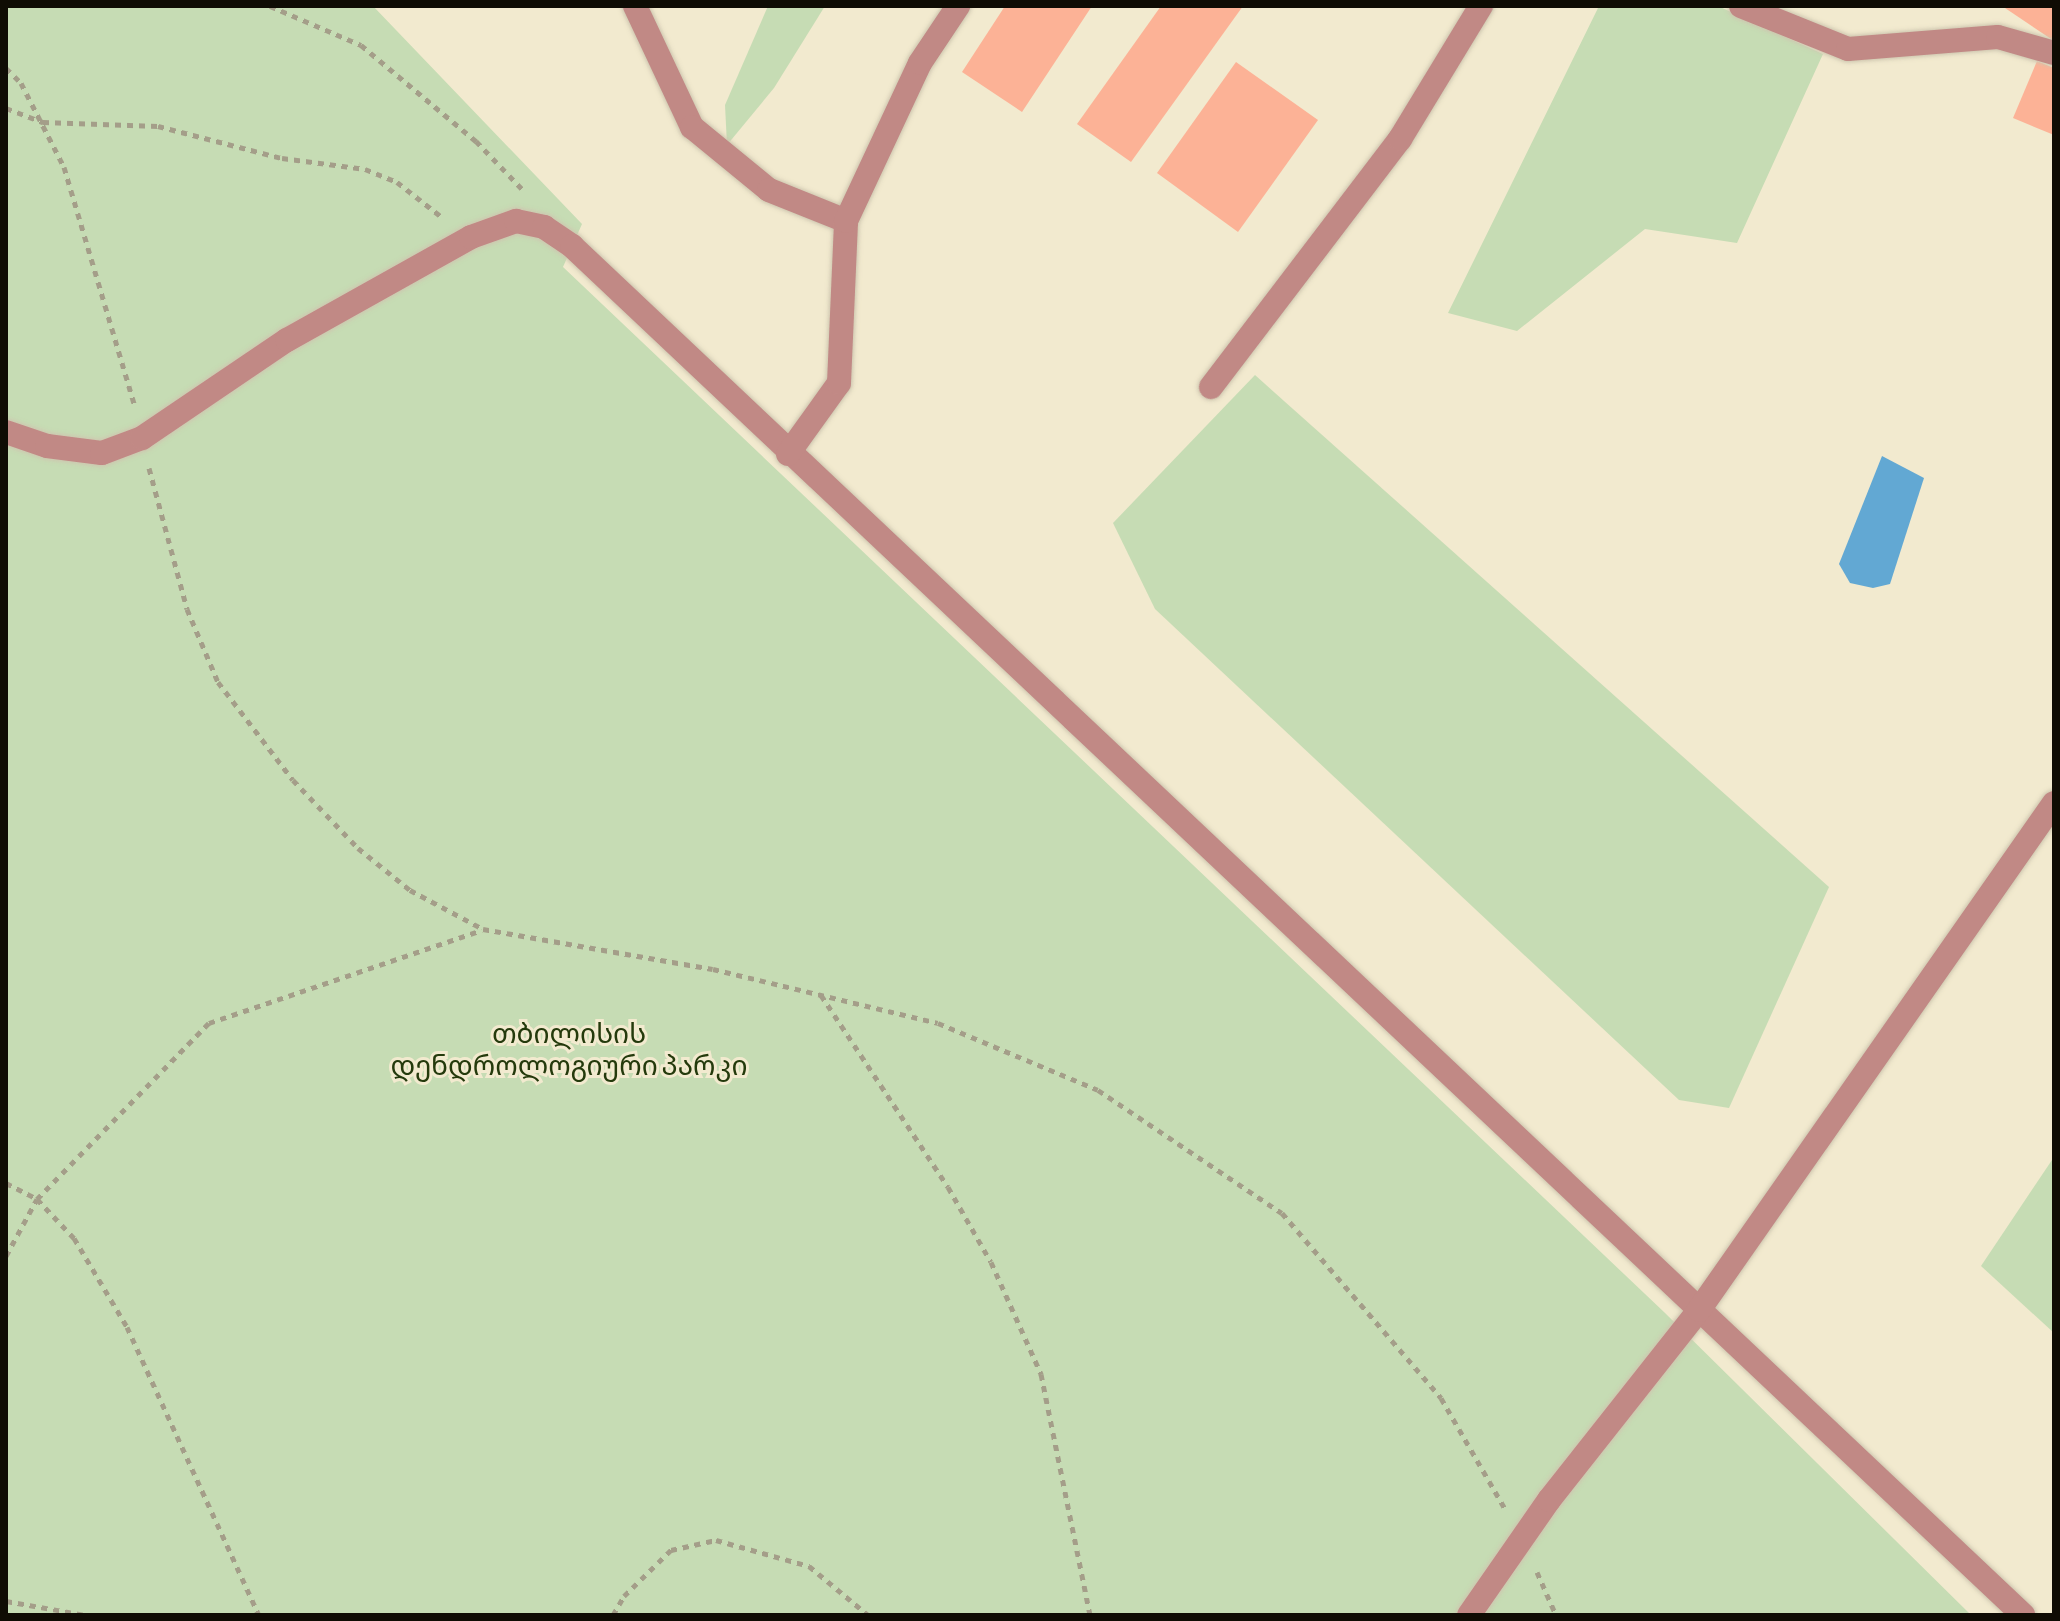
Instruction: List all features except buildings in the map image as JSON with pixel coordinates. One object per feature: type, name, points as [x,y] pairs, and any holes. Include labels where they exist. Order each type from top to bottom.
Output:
[{"type":"street","points":[[635,6],[692,127],[769,190],[846,221]]},
{"type":"street","points":[[788,454],[839,383],[846,221],[920,63],[958,6]]},
{"type":"street","points":[[1211,387],[1400,139],[1481,6]]},
{"type":"street","points":[[1741,6],[1848,49],[1998,37],[2054,53]]},
{"type":"street","points":[[6,432],[47,446],[102,453],[142,438],[287,340],[471,237],[516,221],[544,227],[572,246],[788,454],[2023,1615]]},
{"type":"street","points":[[1469,1615],[1699,1310],[2054,803]]},
{"type":"path","points":[[270,6],[361,45],[476,141],[527,194],[544,227]]},
{"type":"path","points":[[6,68],[43,122],[64,167],[112,315],[187,609],[218,682],[293,780],[358,848],[410,890],[483,929],[713,969],[938,1023],[1098,1090],[1282,1213],[1441,1398],[1523,1540],[1556,1615]]},
{"type":"path","points":[[6,108],[43,122],[158,126],[282,158],[365,169],[397,182],[471,237]]},
{"type":"path","points":[[6,1256],[37,1199],[209,1023],[483,929]]},
{"type":"path","points":[[821,995],[948,1187],[991,1262],[1041,1374],[1090,1615]]},
{"type":"path","points":[[6,1183],[37,1199],[74,1238],[127,1327],[259,1615]]},
{"type":"path","points":[[613,1615],[624,1596],[671,1550],[716,1540],[809,1566],[868,1615]]},
{"type":"path","points":[[6,1601],[85,1615]]},
{"type":"green space","name":"თბილისის დენდროლოგიური პარკი","points":[[6,6],[373,6],[582,224],[563,267],[1664,1312],[1971,1615],[6,1615]]},
{"type":"green space","points":[[768,6],[825,6],[774,88],[727,145],[725,105]]},
{"type":"green space","points":[[1599,6],[1718,6],[1823,54],[1737,243],[1645,229],[1517,331],[1448,313]]},
{"type":"green space","points":[[1255,375],[1829,887],[1729,1108],[1679,1100],[1155,609],[1113,523]]},
{"type":"green space","points":[[2054,1157],[2054,1333],[1981,1266]]},
{"type":"water","points":[[1882,456],[1924,478],[1890,584],[1873,588],[1850,583],[1839,564]]}]
